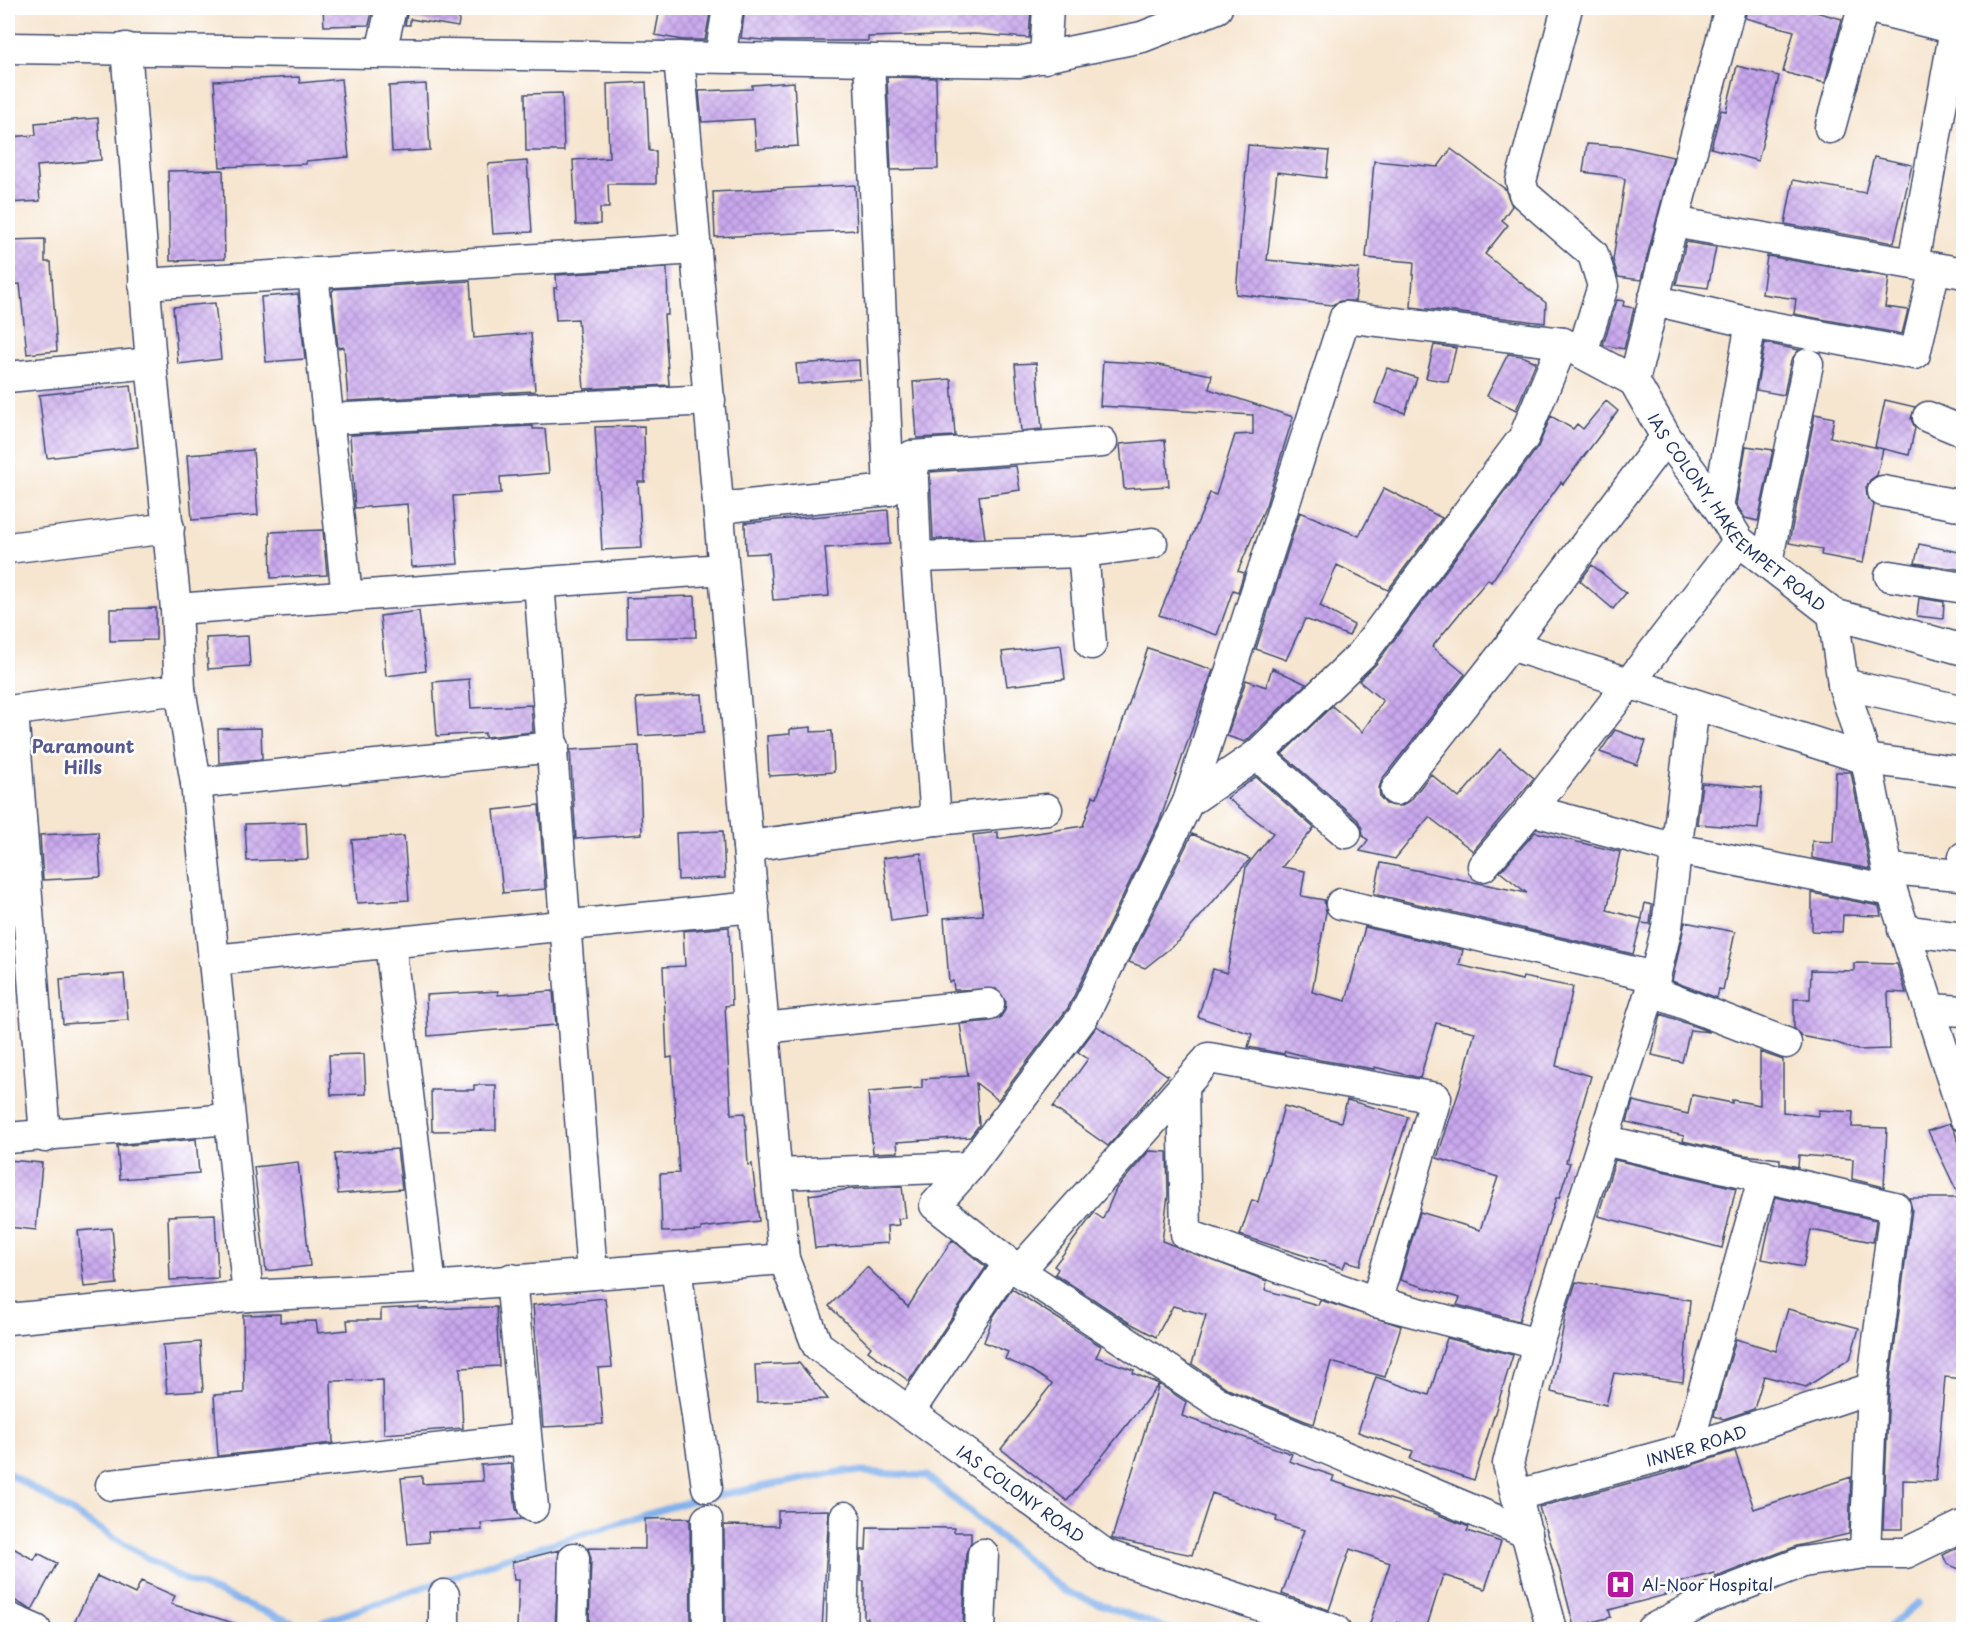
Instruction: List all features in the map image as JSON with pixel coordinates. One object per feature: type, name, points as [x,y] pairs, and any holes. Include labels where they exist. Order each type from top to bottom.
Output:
[{"type":"street","points":[[381,52],[391,8]]},
{"type":"street","points":[[720,57],[728,8]]},
{"type":"street","points":[[1045,58],[1048,8]]},
{"type":"street","points":[[8,48],[1019,62],[1142,37],[1178,15],[1217,8]]},
{"type":"street","points":[[1188,802],[1257,755],[1362,654],[1524,437],[1603,286],[1593,254],[1524,194],[1521,182],[1568,8]]},
{"type":"street","points":[[1527,1533],[1222,1405],[1014,1267],[935,1205],[969,1167],[1083,1017],[1188,802],[1345,317],[1572,348],[1634,381],[1673,222],[1730,8]]},
{"type":"street","points":[[1830,128],[1863,8]]},
{"type":"street","points":[[1653,300],[1751,323],[1914,354],[1937,268],[1960,23],[1870,8]]},
{"type":"street","points":[[126,48],[151,363],[176,609],[180,689],[196,783],[248,1296]]},
{"type":"street","name":"IAS COLONY ROAD","points":[[679,57],[784,1259],[817,1345],[1106,1555],[1335,1629]]},
{"type":"street","points":[[869,60],[890,490]]},
{"type":"street","points":[[1673,222],[1937,268]]},
{"type":"street","points":[[144,284],[696,249]]},
{"type":"street","points":[[313,273],[347,597]]},
{"type":"street","points":[[1718,507],[1751,323]]},
{"type":"street","points":[[8,377],[151,363]]},
{"type":"street","points":[[1767,562],[1808,364]]},
{"type":"street","name":"IAS COLONY, HAKEEMPET ROAD","points":[[1634,381],[1666,437],[1718,507],[1739,541],[1833,614],[1843,684],[1866,759],[1890,880],[1903,930],[1964,1116]]},
{"type":"street","points":[[328,419],[710,400]]},
{"type":"street","points":[[1928,417],[1964,432]]},
{"type":"street","points":[[1396,790],[1510,645],[1666,437]]},
{"type":"street","points":[[912,456],[1102,442]]},
{"type":"street","points":[[890,490],[912,456]]},
{"type":"street","points":[[912,456],[916,556],[936,820]]},
{"type":"street","points":[[719,508],[890,490]]},
{"type":"street","points":[[1883,491],[1964,506]]},
{"type":"street","points":[[8,548],[169,528]]},
{"type":"street","points":[[1483,866],[1531,810],[1739,541]]},
{"type":"street","points":[[916,556],[1083,552],[1152,543]]},
{"type":"street","points":[[1083,552],[1091,644]]},
{"type":"street","points":[[176,609],[723,569]]},
{"type":"street","points":[[1890,576],[1964,588]]},
{"type":"street","points":[[539,582],[554,747],[592,1274]]},
{"type":"street","points":[[1833,614],[1964,650]]},
{"type":"street","points":[[1510,645],[1866,759],[1964,772]]},
{"type":"street","points":[[1843,684],[1964,711]]},
{"type":"street","points":[[45,1137],[10,711],[180,689]]},
{"type":"street","points":[[1552,1629],[1508,1464],[1538,1344],[1653,984],[1667,927],[1694,705]]},
{"type":"street","points":[[196,783],[554,747]]},
{"type":"street","points":[[1257,755],[1346,833]]},
{"type":"street","points":[[748,846],[936,820],[1047,809]]},
{"type":"street","points":[[1531,810],[1676,849],[1890,880],[1960,875],[1964,857]]},
{"type":"street","points":[[1341,904],[1653,984],[1786,1043]]},
{"type":"street","points":[[213,960],[754,907]]},
{"type":"street","points":[[1903,930],[1964,938]]},
{"type":"street","points":[[390,943],[431,1287]]},
{"type":"street","points":[[764,1028],[989,1004]]},
{"type":"street","points":[[1930,1009],[1964,1011]]},
{"type":"street","points":[[909,1412],[1014,1267],[1183,1089],[1209,1058],[1436,1098],[1376,1302]]},
{"type":"street","points":[[1183,1089],[1186,1234],[1376,1302],[1538,1344]]},
{"type":"street","points":[[8,1138],[45,1137],[229,1119]]},
{"type":"street","points":[[1603,1140],[1895,1207],[1872,1388],[1865,1553]]},
{"type":"street","points":[[777,1174],[969,1167]]},
{"type":"street","points":[[1687,1449],[1764,1176]]},
{"type":"street","points":[[8,1319],[248,1296],[431,1287],[784,1259]]},
{"type":"street","points":[[676,1268],[707,1487]]},
{"type":"street","points":[[511,1279],[533,1506]]},
{"type":"street","name":"INNER ROAD","points":[[1516,1495],[1687,1449],[1872,1388]]},
{"type":"street","points":[[111,1485],[525,1439]]},
{"type":"street","points":[[842,1629],[845,1517]]},
{"type":"street","points":[[707,1520],[708,1629]]},
{"type":"street","points":[[1651,1629],[1710,1598],[1803,1562],[1865,1553],[1906,1553],[1964,1525]]},
{"type":"street","points":[[980,1629],[983,1554]]},
{"type":"street","points":[[572,1629],[574,1558]]},
{"type":"street","points":[[444,1595],[444,1629]]},
{"type":"street","points":[[8,1618],[36,1629]]},
{"type":"building","points":[[323,8],[373,8],[369,25],[324,26]]},
{"type":"building","points":[[408,8],[461,8],[458,27],[410,19],[410,25],[405,25]]},
{"type":"building","points":[[660,8],[711,8],[705,40],[682,40],[655,35]]},
{"type":"building","points":[[745,8],[1031,8],[1029,38],[974,34],[868,37],[868,41],[775,41],[741,38]]},
{"type":"building","points":[[1747,8],[1801,8],[1842,19],[1825,83],[1783,72],[1794,31],[1745,18]]},
{"type":"building","points":[[1737,66],[1779,76],[1758,161],[1711,148],[1721,110],[1726,111]]},
{"type":"building","points":[[299,77],[300,83],[341,79],[349,157],[306,161],[306,164],[220,167],[214,81]]},
{"type":"building","points":[[887,77],[936,78],[938,169],[891,170]]},
{"type":"building","points":[[646,82],[649,151],[656,151],[656,184],[608,184],[609,208],[600,208],[600,224],[576,225],[573,160],[609,158],[607,84]]},
{"type":"building","points":[[794,82],[798,146],[756,149],[754,119],[702,122],[699,91],[752,89],[752,85]]},
{"type":"building","points":[[426,84],[430,150],[392,152],[389,86]]},
{"type":"building","points":[[562,93],[564,151],[526,151],[525,94]]},
{"type":"building","points":[[98,118],[101,160],[37,166],[40,201],[8,203],[8,137],[36,135],[35,123]]},
{"type":"building","points":[[1587,144],[1627,147],[1673,157],[1641,280],[1618,277],[1613,260],[1625,180],[1621,177],[1583,172]]},
{"type":"building","points":[[1248,145],[1329,151],[1326,178],[1277,172],[1267,260],[1359,269],[1355,301],[1340,301],[1332,305],[1236,294]]},
{"type":"building","points":[[1451,149],[1505,189],[1512,206],[1502,220],[1508,225],[1485,254],[1546,303],[1545,323],[1411,307],[1414,262],[1366,258],[1374,161],[1438,167]]},
{"type":"building","points":[[1874,157],[1912,165],[1894,243],[1785,224],[1793,180],[1865,193]]},
{"type":"building","points":[[527,161],[532,232],[493,234],[488,164]]},
{"type":"building","points":[[223,170],[225,259],[170,261],[168,171]]},
{"type":"building","points":[[855,185],[857,230],[715,237],[713,192]]},
{"type":"building","points":[[45,239],[45,262],[51,262],[57,351],[27,354],[20,284],[8,285],[8,240]]},
{"type":"building","points":[[1686,242],[1716,247],[1708,288],[1676,284]]},
{"type":"building","points":[[1767,256],[1889,277],[1885,307],[1908,310],[1902,334],[1794,314],[1796,299],[1762,294]]},
{"type":"building","points":[[667,268],[668,315],[664,315],[669,385],[584,389],[578,319],[556,320],[554,288],[557,288],[556,275]]},
{"type":"building","points":[[470,281],[474,338],[531,333],[535,391],[348,401],[344,347],[338,348],[332,292],[334,289]]},
{"type":"building","points":[[298,294],[305,359],[266,362],[261,297]]},
{"type":"building","points":[[1617,300],[1624,301],[1623,306],[1634,308],[1624,349],[1603,345]]},
{"type":"building","points":[[215,303],[221,359],[178,364],[173,307]]},
{"type":"building","points":[[1765,343],[1799,350],[1791,360],[1784,395],[1756,390]]},
{"type":"building","points":[[1434,345],[1456,348],[1448,382],[1426,378]]},
{"type":"building","points":[[1508,354],[1522,356],[1536,362],[1516,410],[1487,396]]},
{"type":"building","points":[[859,360],[860,379],[798,384],[796,364]]},
{"type":"building","points":[[1103,361],[1153,364],[1212,375],[1209,389],[1293,417],[1266,505],[1238,571],[1244,573],[1238,592],[1233,590],[1217,635],[1159,615],[1210,493],[1216,495],[1235,435],[1253,434],[1253,415],[1100,406]]},
{"type":"building","points":[[1036,363],[1042,429],[1021,431],[1015,364]]},
{"type":"building","points":[[1387,368],[1417,378],[1405,413],[1375,403]]},
{"type":"building","points":[[951,379],[955,436],[917,438],[913,382]]},
{"type":"building","points":[[131,385],[138,447],[47,458],[39,395]]},
{"type":"building","points":[[1885,400],[1915,407],[1911,419],[1915,428],[1909,455],[1875,447]]},
{"type":"building","points":[[1606,401],[1618,411],[1563,484],[1561,482],[1491,582],[1488,579],[1432,647],[1465,674],[1382,779],[1379,788],[1380,797],[1386,804],[1402,806],[1410,801],[1431,774],[1459,798],[1500,749],[1534,778],[1473,851],[1429,817],[1395,859],[1360,851],[1368,840],[1363,836],[1358,820],[1282,754],[1332,706],[1362,732],[1383,701],[1359,681],[1376,664],[1538,447],[1551,416],[1573,429],[1577,424],[1583,429]]},
{"type":"building","points":[[1815,414],[1834,418],[1830,437],[1883,449],[1877,475],[1870,480],[1866,488],[1867,497],[1874,505],[1863,563],[1821,555],[1822,549],[1789,543]]},
{"type":"building","points":[[533,426],[533,429],[545,429],[549,473],[500,477],[501,493],[453,496],[458,564],[412,567],[407,504],[355,508],[350,435]]},
{"type":"building","points":[[644,426],[645,482],[638,482],[642,548],[602,550],[595,427]]},
{"type":"building","points":[[1165,440],[1169,486],[1124,489],[1120,444]]},
{"type":"building","points":[[1746,446],[1773,450],[1758,521],[1745,518],[1736,504]]},
{"type":"building","points":[[253,450],[258,515],[192,520],[187,455]]},
{"type":"building","points":[[1016,466],[1020,490],[979,496],[985,538],[933,539],[930,472]]},
{"type":"building","points":[[1384,488],[1442,518],[1388,590],[1337,565],[1320,606],[1354,625],[1349,636],[1305,619],[1286,660],[1256,649],[1300,512],[1359,536]]},
{"type":"building","points":[[888,510],[890,544],[825,548],[829,596],[773,600],[769,553],[746,554],[745,523]]},
{"type":"building","points":[[323,530],[327,575],[271,578],[270,532]]},
{"type":"building","points":[[1919,544],[1964,553],[1964,570],[1915,563]]},
{"type":"building","points":[[1592,565],[1626,593],[1613,609],[1580,581]]},
{"type":"building","points":[[695,596],[696,637],[627,638],[626,598]]},
{"type":"building","points":[[1919,598],[1944,602],[1943,619],[1917,616]]},
{"type":"building","points":[[156,608],[156,640],[110,641],[110,609]]},
{"type":"building","points":[[419,611],[426,671],[386,676],[380,616]]},
{"type":"building","points":[[248,636],[250,666],[208,669],[206,638]]},
{"type":"building","points":[[1061,645],[1065,679],[1007,686],[1002,652]]},
{"type":"building","points":[[1148,648],[1213,670],[1160,820],[1068,1008],[998,1100],[976,1083],[979,1125],[970,1137],[897,1142],[898,1152],[873,1153],[868,1092],[922,1088],[922,1079],[968,1076],[960,1024],[991,1021],[1000,1018],[1005,1010],[1006,1002],[996,989],[954,990],[953,981],[949,982],[944,918],[983,915],[973,835],[998,832],[998,839],[1083,826],[1093,796],[1097,797]]},
{"type":"building","points":[[1272,668],[1306,684],[1245,742],[1227,736],[1246,680],[1266,687]]},
{"type":"building","points":[[469,679],[471,708],[531,705],[533,732],[485,737],[485,733],[437,736],[433,682]]},
{"type":"building","points":[[702,694],[704,732],[639,736],[636,698]]},
{"type":"building","points":[[811,727],[811,732],[832,731],[834,772],[769,776],[767,736],[790,734],[790,729]]},
{"type":"building","points":[[261,728],[262,759],[219,763],[218,729]]},
{"type":"building","points":[[1615,730],[1646,741],[1637,765],[1600,752]]},
{"type":"building","points":[[639,746],[642,834],[576,839],[570,750]]},
{"type":"building","points":[[1836,772],[1851,772],[1870,869],[1812,858],[1812,841],[1833,842]]},
{"type":"building","points":[[1256,777],[1314,828],[1282,867],[1305,871],[1301,896],[1324,900],[1326,912],[1312,992],[1346,1001],[1365,927],[1463,950],[1459,965],[1522,980],[1523,977],[1573,987],[1556,1066],[1591,1076],[1566,1162],[1570,1163],[1559,1198],[1556,1198],[1519,1321],[1457,1305],[1460,1298],[1400,1280],[1420,1212],[1480,1230],[1498,1177],[1437,1158],[1460,1088],[1475,1032],[1436,1023],[1420,1078],[1374,1067],[1374,1069],[1320,1060],[1285,1051],[1284,1054],[1248,1047],[1252,1034],[1198,1017],[1213,969],[1227,973],[1246,867],[1273,833],[1227,798]]},
{"type":"building","points":[[1702,783],[1762,788],[1758,829],[1697,824]]},
{"type":"building","points":[[539,805],[545,889],[503,893],[494,810]]},
{"type":"building","points":[[306,822],[308,859],[247,861],[245,824]]},
{"type":"building","points":[[723,831],[725,878],[678,880],[676,833]]},
{"type":"building","points":[[98,832],[101,877],[43,880],[40,835]]},
{"type":"building","points":[[1535,832],[1620,852],[1607,910],[1642,919],[1633,954],[1374,894],[1381,863],[1527,893],[1500,872]]},
{"type":"building","points":[[1192,834],[1250,859],[1179,941],[1145,968],[1129,962]]},
{"type":"building","points":[[404,836],[409,900],[357,903],[352,840]]},
{"type":"building","points":[[921,853],[928,916],[891,921],[883,858]]},
{"type":"building","points":[[1812,893],[1879,906],[1881,916],[1843,915],[1842,932],[1812,931]]},
{"type":"building","points":[[1645,903],[1652,905],[1650,924],[1641,923]]},
{"type":"building","points":[[1685,922],[1735,932],[1723,990],[1719,989],[1717,998],[1672,981]]},
{"type":"building","points":[[729,927],[732,1005],[725,1006],[731,1114],[745,1113],[748,1165],[752,1164],[759,1221],[701,1228],[701,1231],[662,1232],[660,1174],[679,1173],[672,1057],[667,1058],[663,967],[685,966],[683,931]]},
{"type":"building","points":[[1854,963],[1897,964],[1906,993],[1888,992],[1890,1049],[1857,1050],[1837,1043],[1801,1036],[1794,1028],[1794,999],[1810,999],[1811,970],[1854,971]]},
{"type":"building","points":[[124,974],[128,1020],[63,1024],[60,979]]},
{"type":"building","points":[[498,991],[498,995],[553,991],[556,1025],[428,1036],[426,995]]},
{"type":"building","points":[[1661,1014],[1710,1032],[1690,1030],[1682,1062],[1652,1055]]},
{"type":"building","points":[[1097,1026],[1168,1076],[1108,1146],[1053,1107],[1088,1059],[1078,1052]]},
{"type":"building","points":[[1760,1052],[1783,1060],[1783,1112],[1818,1116],[1818,1110],[1853,1112],[1852,1127],[1887,1128],[1884,1187],[1852,1179],[1853,1159],[1799,1155],[1798,1167],[1780,1163],[1780,1159],[1744,1155],[1683,1141],[1684,1136],[1627,1122],[1633,1101],[1688,1114],[1692,1095],[1732,1103],[1732,1100],[1760,1105]]},
{"type":"building","points":[[364,1054],[366,1094],[331,1095],[329,1055]]},
{"type":"building","points":[[474,1085],[496,1085],[496,1130],[432,1131],[431,1090],[474,1090]]},
{"type":"building","points":[[1347,1100],[1408,1117],[1360,1265],[1346,1261],[1343,1268],[1240,1235],[1252,1200],[1258,1202],[1284,1106],[1341,1122]]},
{"type":"building","points":[[1949,1124],[1954,1130],[1964,1157],[1964,1379],[1945,1377],[1936,1481],[1903,1480],[1903,1529],[1883,1529],[1889,1389],[1912,1209],[1909,1198],[1960,1198],[1928,1131]]},
{"type":"building","points":[[196,1139],[199,1173],[120,1179],[117,1146]]},
{"type":"building","points":[[397,1149],[402,1189],[338,1194],[335,1154]]},
{"type":"building","points":[[1149,1151],[1167,1152],[1168,1195],[1162,1241],[1267,1281],[1265,1290],[1318,1305],[1320,1300],[1401,1326],[1385,1377],[1331,1362],[1314,1424],[1230,1390],[1192,1364],[1206,1315],[1173,1306],[1156,1337],[1128,1322],[1055,1274],[1058,1269],[1054,1266],[1094,1213],[1103,1219],[1116,1189]]},
{"type":"building","points":[[8,1160],[42,1163],[36,1230],[8,1227]]},
{"type":"building","points":[[1615,1160],[1736,1188],[1722,1248],[1598,1216]]},
{"type":"building","points":[[298,1162],[310,1266],[266,1271],[254,1167]]},
{"type":"building","points":[[902,1187],[906,1218],[898,1219],[899,1225],[887,1226],[888,1243],[815,1248],[809,1195],[851,1189]]},
{"type":"building","points":[[1776,1197],[1876,1220],[1873,1242],[1811,1230],[1803,1267],[1762,1259]]},
{"type":"building","points":[[215,1214],[218,1278],[170,1280],[168,1216]]},
{"type":"building","points":[[112,1228],[117,1284],[84,1287],[78,1231]]},
{"type":"building","points":[[952,1240],[986,1267],[909,1381],[868,1351],[871,1347],[829,1306],[867,1267],[908,1307]]},
{"type":"building","points":[[1576,1282],[1690,1300],[1683,1382],[1614,1373],[1606,1405],[1551,1392],[1566,1313]]},
{"type":"building","points":[[1012,1289],[1101,1346],[1096,1357],[1134,1370],[1133,1373],[1159,1384],[1067,1501],[1001,1449],[1052,1384],[1031,1370],[1005,1359],[1008,1352],[984,1342],[993,1317]]},
{"type":"building","points":[[605,1298],[612,1367],[598,1368],[603,1424],[543,1427],[533,1305]]},
{"type":"building","points":[[419,1307],[419,1309],[496,1307],[499,1366],[460,1368],[463,1428],[384,1434],[383,1380],[331,1381],[333,1443],[218,1456],[214,1395],[244,1393],[243,1315],[280,1314],[280,1322],[316,1321],[318,1333],[348,1330],[347,1320],[381,1320],[381,1309]]},
{"type":"building","points":[[1788,1309],[1859,1328],[1850,1359],[1806,1387],[1764,1376],[1754,1409],[1724,1419],[1714,1416],[1736,1339],[1776,1351]]},
{"type":"building","points":[[1447,1338],[1513,1355],[1474,1480],[1410,1459],[1413,1451],[1358,1432],[1376,1377],[1429,1395]]},
{"type":"building","points":[[200,1342],[203,1391],[167,1393],[163,1345]]},
{"type":"building","points":[[799,1363],[828,1399],[757,1402],[755,1365]]},
{"type":"building","points":[[1159,1384],[1186,1402],[1182,1416],[1292,1454],[1289,1461],[1334,1476],[1332,1481],[1434,1513],[1469,1527],[1467,1531],[1501,1542],[1485,1589],[1443,1575],[1426,1629],[1397,1622],[1394,1629],[1368,1629],[1390,1563],[1350,1549],[1329,1610],[1282,1594],[1304,1530],[1276,1521],[1277,1517],[1212,1493],[1192,1555],[1112,1538]]},
{"type":"building","points":[[1735,1451],[1754,1509],[1851,1477],[1849,1534],[1797,1546],[1716,1577],[1714,1573],[1678,1583],[1680,1591],[1609,1610],[1611,1617],[1574,1627],[1559,1568],[1539,1507],[1664,1474]]},
{"type":"building","points":[[511,1463],[516,1509],[522,1519],[481,1523],[482,1530],[428,1532],[429,1542],[408,1544],[401,1478],[422,1476],[422,1484],[483,1481],[481,1465]]},
{"type":"building","points":[[829,1510],[822,1629],[725,1629],[724,1525],[778,1526],[778,1511]]},
{"type":"building","points":[[690,1518],[691,1629],[589,1629],[591,1558],[588,1548],[645,1549],[645,1519]]},
{"type":"building","points":[[867,1527],[954,1528],[954,1532],[971,1532],[971,1542],[966,1553],[963,1629],[868,1629],[868,1618],[864,1618],[864,1581],[861,1581],[861,1550],[866,1550]]},
{"type":"building","points":[[1964,1544],[1964,1571],[1947,1564],[1943,1555]]},
{"type":"building","points":[[8,1545],[34,1560],[38,1553],[57,1563],[32,1610],[8,1597]]},
{"type":"building","points":[[559,1550],[555,1629],[517,1629],[519,1580],[514,1580],[512,1562]]},
{"type":"building","points":[[97,1576],[135,1594],[141,1581],[175,1596],[171,1604],[240,1625],[240,1629],[71,1629]]},
{"type":"waterway","points":[[8,1473],[179,1577],[306,1628],[518,1554],[697,1499],[845,1471],[927,1476],[1064,1591],[1171,1630]]},
{"type":"waterway","points":[[1885,1630],[1918,1603]]},
{"type":"place","name":"Al-Noor Hospital","points":[[1621,1584]]},
{"type":"district","name":"Paramount Hills","points":[[83,756]]}]
